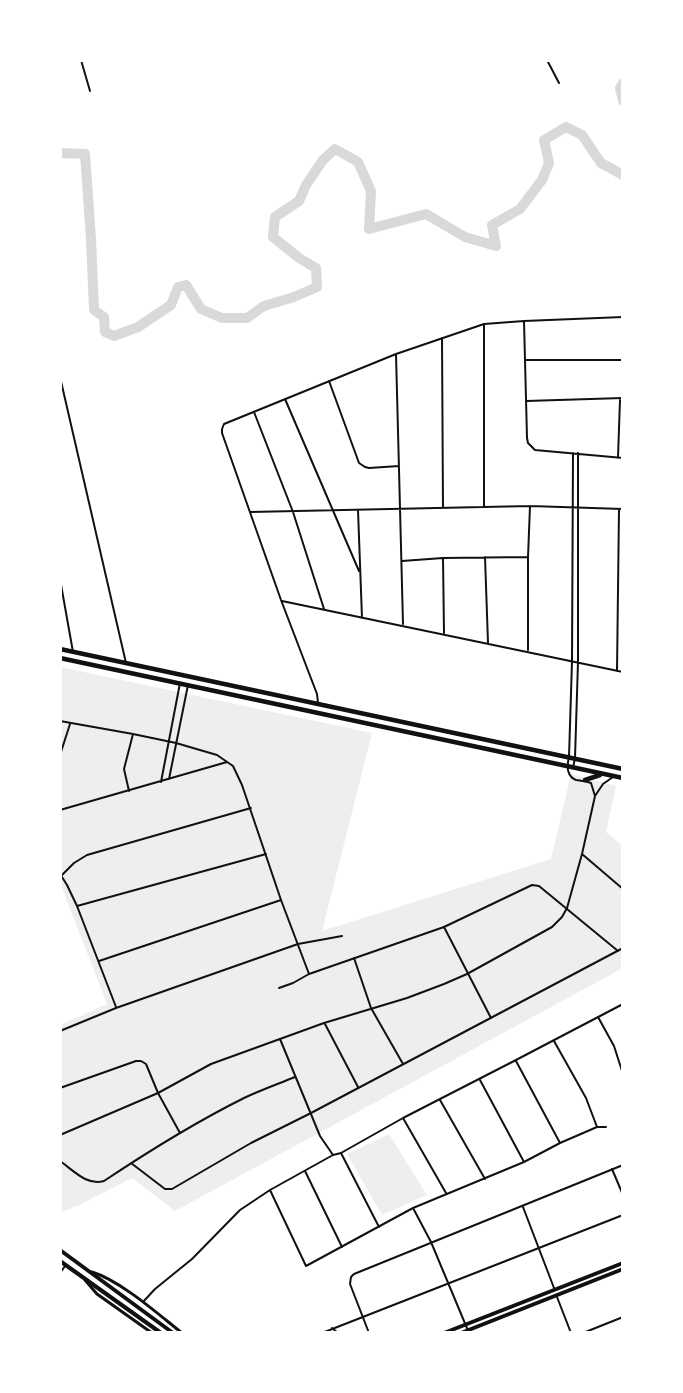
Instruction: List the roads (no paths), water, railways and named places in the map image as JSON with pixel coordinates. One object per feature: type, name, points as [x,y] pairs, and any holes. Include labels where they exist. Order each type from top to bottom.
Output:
[{"type":"highway","points":[[60,649],[623,769]]},
{"type":"highway","points":[[60,658],[623,778]]},
{"type":"highway","points":[[585,780],[603,774]]},
{"type":"main road","points":[[60,1250],[174,1333]]},
{"type":"main road","points":[[60,1261],[161,1333]]},
{"type":"main road","points":[[444,1333],[623,1263]]},
{"type":"main road","points":[[461,1333],[469,1332],[623,1269]]},
{"type":"street","points":[[81,60],[90,91]]},
{"type":"street","points":[[547,60],[559,83]]},
{"type":"street","points":[[318,704],[317,694],[280,600],[222,433],[223,426],[396,354],[484,324],[623,317]]},
{"type":"street","points":[[525,321],[527,438],[530,446],[535,450],[623,458]]},
{"type":"street","points":[[484,324],[484,507]]},
{"type":"street","points":[[442,338],[443,508]]},
{"type":"street","points":[[396,354],[403,625]]},
{"type":"street","points":[[525,360],[623,360]]},
{"type":"street","points":[[60,377],[126,663]]},
{"type":"street","points":[[329,381],[358,463],[369,468],[399,466]]},
{"type":"street","points":[[526,401],[621,398],[618,457]]},
{"type":"street","points":[[285,399],[359,571]]},
{"type":"street","points":[[254,412],[294,512],[324,609]]},
{"type":"street","points":[[573,453],[572,661],[567,767],[572,777],[585,780],[593,785],[595,796]]},
{"type":"street","points":[[573,768],[578,662],[578,453]]},
{"type":"street","points":[[528,652],[530,506]]},
{"type":"street","points":[[250,512],[530,506],[621,509],[618,670]]},
{"type":"street","points":[[358,510],[362,618]]},
{"type":"street","points":[[485,557],[488,643]]},
{"type":"street","points":[[402,561],[528,557]]},
{"type":"street","points":[[443,558],[444,634]]},
{"type":"street","points":[[60,579],[73,652]]},
{"type":"street","points":[[280,600],[623,672]]},
{"type":"street","points":[[160,782],[180,683]]},
{"type":"street","points":[[169,779],[188,685]]},
{"type":"street","points":[[60,722],[176,743],[217,755],[233,766],[251,808],[281,900],[309,974]]},
{"type":"street","points":[[60,755],[70,724]]},
{"type":"street","points":[[129,791],[124,769],[133,734]]},
{"type":"street","points":[[60,810],[227,762]]},
{"type":"street","points":[[60,1135],[158,1093],[211,1064],[324,1023],[407,998],[467,974],[552,927],[567,908],[595,796],[603,784],[615,776]]},
{"type":"street","points":[[116,1008],[77,906],[61,876],[74,863],[87,855],[251,808]]},
{"type":"street","points":[[77,906],[266,854]]},
{"type":"street","points":[[582,854],[623,889]]},
{"type":"street","points":[[279,988],[309,974],[444,927],[532,885],[539,886],[618,951]]},
{"type":"street","points":[[99,961],[281,900]]},
{"type":"street","points":[[444,927],[491,1018]]},
{"type":"street","points":[[60,1031],[116,1008],[298,944],[342,936]]},
{"type":"street","points":[[131,1163],[165,1189],[172,1189],[251,1143],[623,948]]},
{"type":"street","points":[[354,958],[371,1008],[403,1064]]},
{"type":"street","points":[[143,1302],[155,1289],[192,1259],[240,1210],[270,1190],[623,1004]]},
{"type":"street","points":[[598,1017],[614,1046],[623,1074]]},
{"type":"street","points":[[324,1023],[358,1087]]},
{"type":"street","points":[[280,1039],[320,1136],[333,1155]]},
{"type":"street","points":[[553,1040],[586,1098],[597,1127]]},
{"type":"street","points":[[516,1060],[560,1143]]},
{"type":"street","points":[[60,1088],[141,1061],[146,1064],[158,1093],[180,1133]]},
{"type":"street","points":[[60,1161],[89,1182],[104,1181],[180,1133],[246,1098],[296,1077]]},
{"type":"street","points":[[479,1079],[524,1162]]},
{"type":"street","points":[[440,1099],[485,1179]]},
{"type":"street","points":[[403,1118],[446,1194]]},
{"type":"street","points":[[270,1190],[306,1266],[413,1208],[524,1162],[597,1127],[606,1127]]},
{"type":"street","points":[[341,1154],[379,1227]]},
{"type":"street","points":[[369,1333],[350,1284],[351,1277],[359,1271],[623,1165]]},
{"type":"street","points":[[612,1169],[623,1195]]},
{"type":"street","points":[[305,1171],[342,1247]]},
{"type":"street","points":[[523,1206],[571,1333]]},
{"type":"street","points":[[413,1208],[431,1242],[469,1332]]},
{"type":"street","points":[[322,1333],[623,1215]]},
{"type":"street","points":[[60,1273],[66,1265]]},
{"type":"street","points":[[87,1271],[110,1280],[143,1302],[182,1333]]},
{"type":"street","points":[[84,1278],[98,1294],[152,1333]]},
{"type":"street","points":[[583,1333],[623,1317]]},
{"type":"street","points":[[332,1328],[338,1333]]},
{"type":"waterway","points":[[623,83],[620,88],[623,101]]},
{"type":"waterway","points":[[60,153],[85,154],[94,310],[104,317],[105,332],[114,336],[138,327],[171,305],[178,287],[186,285],[201,309],[222,318],[247,318],[264,306],[317,287],[316,268],[299,258],[273,237],[275,217],[299,201],[306,185],[323,160],[335,149],[358,162],[371,191],[369,229],[426,214],[465,237],[496,246],[492,225],[520,209],[542,180],[549,163],[544,140],[566,127],[582,135],[601,163],[623,175]]}]
